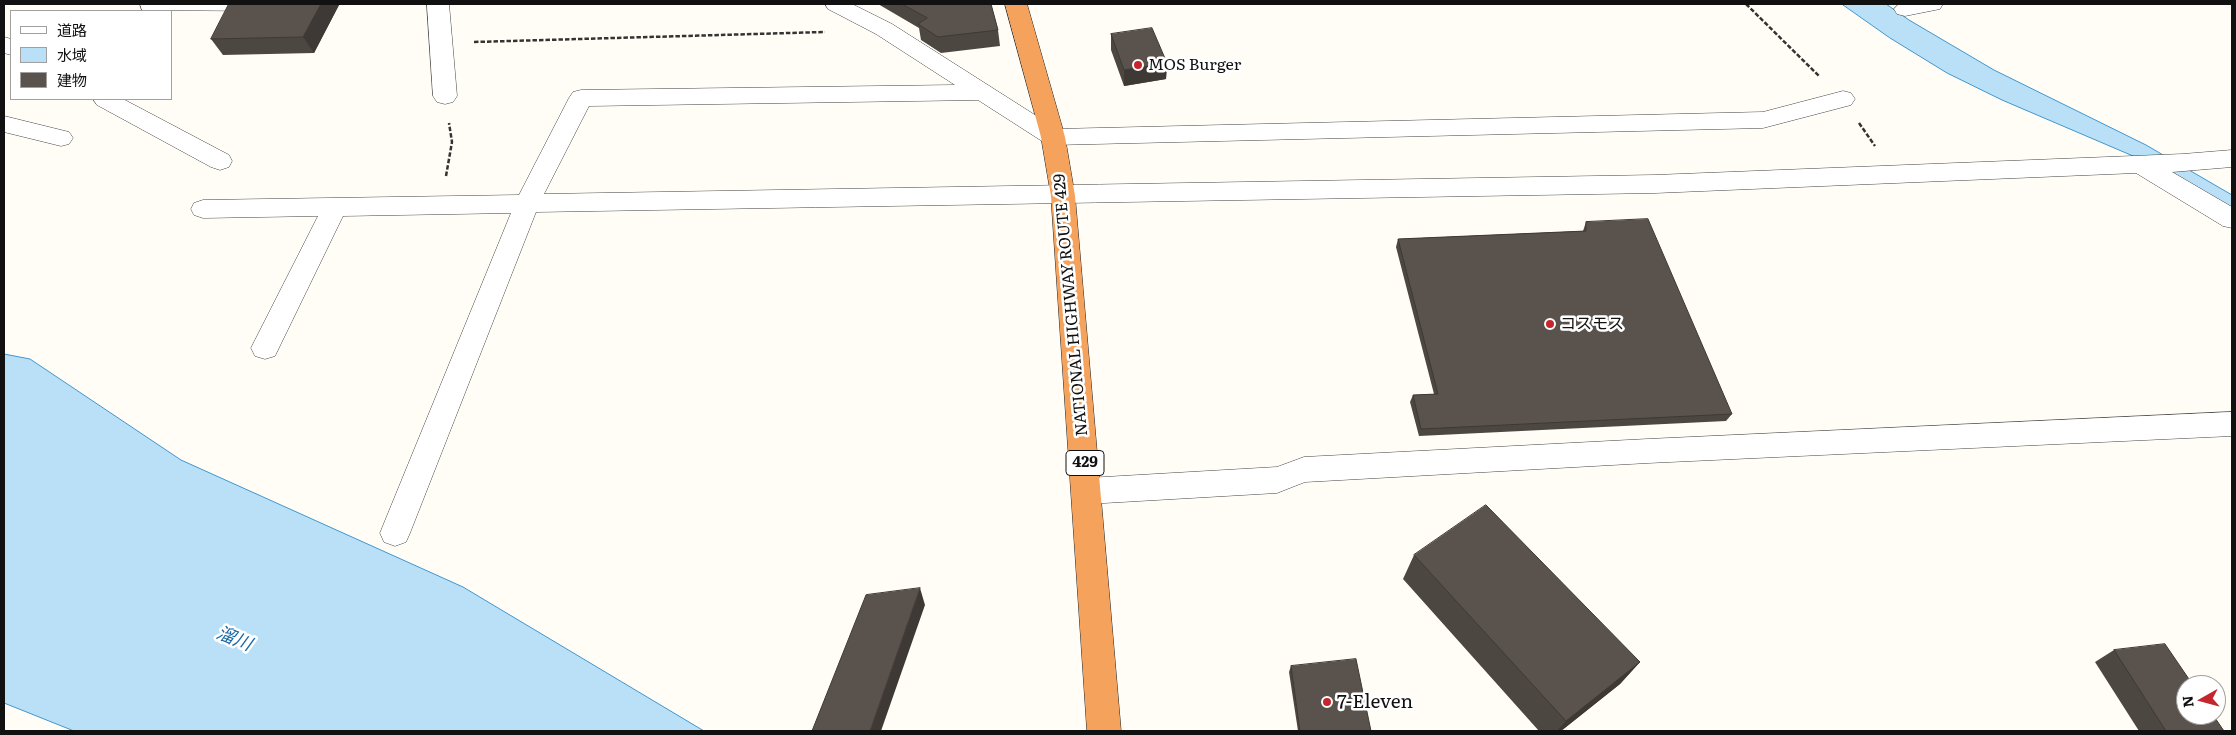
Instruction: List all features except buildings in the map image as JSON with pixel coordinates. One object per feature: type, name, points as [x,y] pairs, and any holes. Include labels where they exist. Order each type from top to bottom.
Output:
[{"type":"highway","name":"NATIONAL HIGHWAY ROUTE 429","points":[[1016,4],[1053,137],[1063,196],[1104,731]]},
{"type":"street","points":[[150,5],[265,4]]},
{"type":"street","points":[[438,4],[444,96]]},
{"type":"street","points":[[836,4],[884,30],[979,92],[1053,137],[1764,120],[1843,99]]},
{"type":"street","points":[[1905,9],[1932,4]]},
{"type":"street","points":[[395,533],[528,203],[580,98],[979,92]]},
{"type":"street","points":[[107,100],[220,161]]},
{"type":"street","points":[[4,124],[61,138]]},
{"type":"street","points":[[203,209],[336,205],[1063,196],[1654,184],[2141,165],[2232,159]]},
{"type":"street","points":[[2141,165],[2232,219]]},
{"type":"street","points":[[265,348],[336,205]]},
{"type":"street","points":[[1087,491],[1277,480],[1304,470],[1668,450],[2232,424]]},
{"type":"path","points":[[441,44],[573,37],[712,36],[827,32]]},
{"type":"path","points":[[442,204],[452,142],[444,96]]},
{"type":"water","points":[[1842,4],[1886,4],[1909,20],[1994,70],[2146,145],[2232,195],[2232,210],[2133,156],[2002,100],[1947,73],[1890,38]]},
{"type":"water","name":"溜川","points":[[4,354],[30,359],[181,460],[463,587],[704,731],[74,731],[4,703]]},
{"type":"place","name":"MOS Burger","points":[[1138,65]]},
{"type":"place","name":"コスモス","points":[[1550,324]]},
{"type":"place","name":"7-Eleven","points":[[1327,702]]}]
